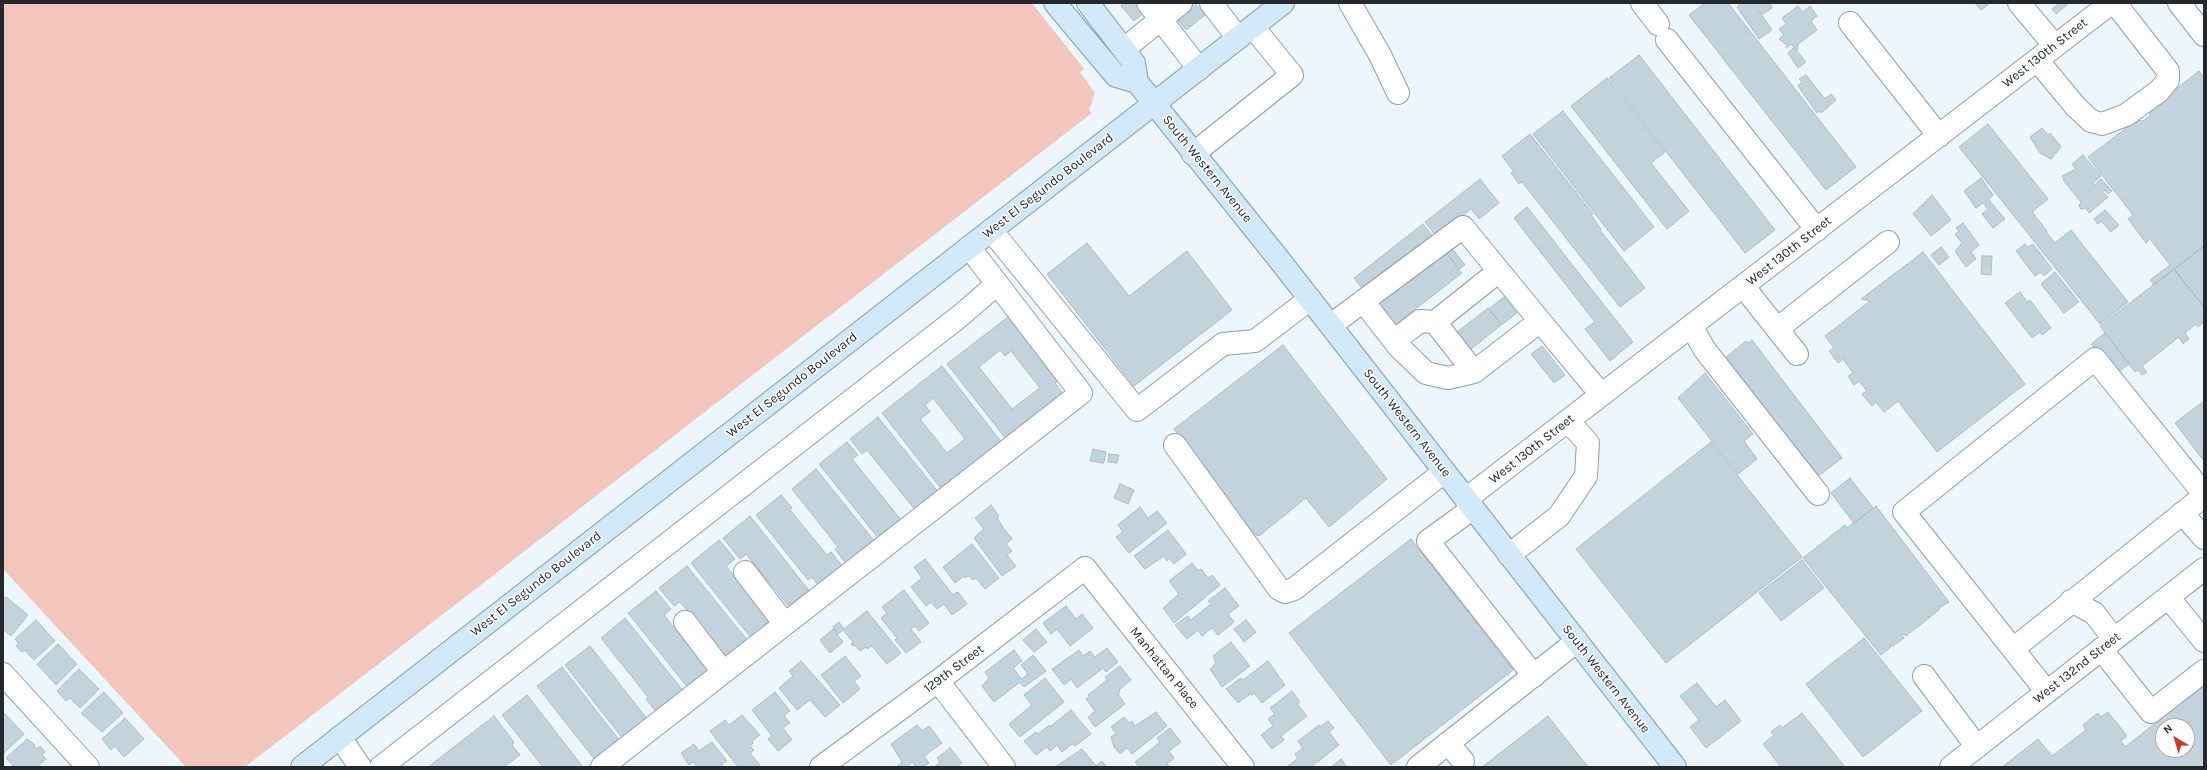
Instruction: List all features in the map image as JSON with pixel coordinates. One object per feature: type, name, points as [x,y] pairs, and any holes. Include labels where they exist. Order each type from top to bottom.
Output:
[{"type":"main road","points":[[1056,3],[1116,76],[1137,82]]},
{"type":"main road","name":"South Western Avenue","points":[[1088,3],[1134,63],[1137,82],[1331,325],[1674,767]]},
{"type":"main road","name":"West El Segundo Boulevard","points":[[302,767],[969,247],[1155,104],[1277,5]]},
{"type":"street","points":[[1124,50],[1154,11],[1181,3]]},
{"type":"street","points":[[1194,154],[1292,75],[1211,3]]},
{"type":"street","points":[[1350,3],[1380,55],[1398,93]]},
{"type":"street","points":[[1642,3],[1662,32],[1817,230]]},
{"type":"street","points":[[2019,3],[2055,46]]},
{"type":"street","name":"West 130th Street","points":[[1534,676],[1428,541],[1469,504],[1568,421],[2111,3]]},
{"type":"street","points":[[2037,60],[2076,107],[2091,121],[2102,124],[2126,115],[2159,91],[2168,80],[2168,71],[2115,3]]},
{"type":"street","points":[[2178,3],[2204,35]]},
{"type":"street","points":[[1154,11],[1199,69]]},
{"type":"street","points":[[1850,23],[1939,136]]},
{"type":"street","points":[[1331,325],[1463,227],[1602,395]]},
{"type":"street","points":[[991,230],[1137,410],[1223,344],[1255,341],[1310,299]]},
{"type":"street","points":[[1777,328],[1888,242]]},
{"type":"street","points":[[602,767],[1081,393],[969,247]]},
{"type":"street","points":[[1394,341],[1420,321],[1435,322],[1499,271]]},
{"type":"street","points":[[381,767],[960,316],[997,284]]},
{"type":"street","points":[[1744,286],[1797,354]]},
{"type":"street","points":[[1363,301],[1394,341],[1426,373],[1448,378],[1474,372],[1540,320]]},
{"type":"street","points":[[1435,322],[1474,372]]},
{"type":"street","points":[[1691,326],[1705,350],[1818,494]]},
{"type":"street","points":[[2013,649],[2204,495],[2095,359],[1904,512],[2047,692]]},
{"type":"street","points":[[1509,555],[1559,516],[1586,476],[1588,443],[1568,421]]},
{"type":"street","points":[[1175,446],[1279,589],[1285,592],[1294,589],[1444,472]]},
{"type":"street","points":[[2182,512],[2204,538]]},
{"type":"street","name":"129th Street","points":[[821,767],[938,682],[1085,568]]},
{"type":"street","name":"Manhattan Place","points":[[1085,568],[1243,767]]},
{"type":"street","points":[[745,572],[785,624]]},
{"type":"street","name":"West 132nd Street","points":[[1951,767],[2168,597],[2203,572]]},
{"type":"street","points":[[2168,597],[2204,642]]},
{"type":"street","points":[[2071,601],[2094,613],[2108,644],[2151,712],[2204,671]]},
{"type":"street","points":[[685,622],[723,672]]},
{"type":"street","points":[[1418,767],[1577,641]]},
{"type":"street","points":[[3,674],[88,767]]},
{"type":"street","points":[[1924,676],[1977,747]]},
{"type":"street","points":[[938,682],[1004,767]]},
{"type":"street","points":[[340,737],[360,767]]},
{"type":"street","points":[[1448,743],[1463,761]]},
{"type":"shaded area","points":[[3,3],[1032,3],[1084,69],[1080,72],[1095,93],[1089,110],[1092,113],[245,767],[186,767],[3,569]]},
{"type":"building","points":[[1124,3],[1143,3],[1148,9],[1134,21],[1121,6]]},
{"type":"building","points":[[1191,3],[1195,3],[1205,15],[1186,30],[1175,16]]},
{"type":"building","points":[[1705,3],[1728,3],[1856,167],[1826,190],[1689,15]]},
{"type":"building","points":[[1742,3],[1770,3],[1772,8],[1763,14],[1759,11],[1772,30],[1759,39],[1737,7]]},
{"type":"building","points":[[1975,3],[1990,3],[1981,10]]},
{"type":"building","points":[[2059,3],[2069,3],[2056,14],[2052,9]]},
{"type":"building","points":[[1798,6],[1803,12],[1810,6],[1817,16],[1811,21],[1817,30],[1798,44],[1797,51],[1806,62],[1798,68],[1788,53],[1794,47],[1791,44],[1786,48],[1787,45],[1779,39],[1784,35],[1779,29],[1786,24],[1782,18]]},
{"type":"building","points":[[1639,55],[1775,230],[1745,253],[1609,78]]},
{"type":"building","points":[[2199,71],[2204,78],[2204,246],[2154,285],[2150,280],[2170,265],[2150,239],[2146,243],[2128,219],[2133,215],[2088,157],[2137,120],[2143,121],[2150,116],[2150,109]]},
{"type":"building","points":[[1806,75],[1825,99],[1831,94],[1836,100],[1821,113],[1819,111],[1817,113],[1798,86],[1802,82],[1799,79]]},
{"type":"building","points":[[1607,78],[1665,152],[1651,163],[1689,211],[1667,229],[1571,106]]},
{"type":"building","points":[[1563,111],[1654,227],[1624,251],[1533,134]]},
{"type":"building","points":[[1988,124],[2048,199],[2032,212],[2047,231],[2046,232],[2055,243],[2071,230],[2128,302],[2100,324],[1959,147]]},
{"type":"building","points":[[2042,128],[2048,135],[2050,133],[2061,147],[2051,159],[2040,153],[2030,137]]},
{"type":"building","points":[[1530,134],[1593,214],[1591,215],[1601,229],[1600,230],[1645,288],[1620,307],[1522,182],[1519,184],[1511,173],[1514,172],[1502,156]]},
{"type":"building","points":[[2083,155],[2101,176],[2093,183],[2094,185],[2101,179],[2112,191],[2108,194],[2105,190],[2103,192],[2108,197],[2089,213],[2086,208],[2081,209],[2079,206],[2081,202],[2063,180],[2064,179],[2062,176],[2076,169],[2072,164]]},
{"type":"building","points":[[1981,178],[1993,195],[1988,199],[2005,219],[1993,228],[1982,214],[1988,209],[1983,203],[1976,208],[1964,191]]},
{"type":"building","points":[[1480,179],[1499,203],[1479,219],[1471,209],[1436,236],[1425,222]]},
{"type":"building","points":[[1932,195],[1951,220],[1931,236],[1913,214]]},
{"type":"building","points":[[1527,207],[1633,342],[1610,361],[1585,329],[1595,322],[1514,218]]},
{"type":"building","points":[[2105,210],[2119,225],[2111,232],[2101,221],[2098,224],[2094,219]]},
{"type":"building","points":[[1963,223],[1979,245],[1971,252],[1976,259],[1966,267],[1955,251],[1962,243],[1955,234],[1959,231],[1956,228]]},
{"type":"building","points":[[1423,224],[1434,238],[1365,292],[1354,278]]},
{"type":"building","points":[[1087,243],[1129,296],[1187,251],[1232,310],[1134,386],[1047,274]]},
{"type":"building","points":[[2025,244],[2028,247],[2033,244],[2052,269],[2044,276],[2041,272],[2035,276],[2016,251]]},
{"type":"building","points":[[2204,246],[2204,307],[2174,269]]},
{"type":"building","points":[[1451,247],[1465,265],[1459,269],[1445,251]]},
{"type":"building","points":[[1941,247],[1949,257],[1939,265],[1931,255]]},
{"type":"building","points":[[1443,249],[1462,273],[1392,327],[1374,304]]},
{"type":"building","points":[[1923,252],[2025,384],[1937,452],[1898,401],[1884,412],[1876,402],[1872,406],[1862,394],[1867,391],[1859,381],[1854,385],[1848,376],[1853,373],[1843,359],[1838,363],[1829,351],[1834,348],[1825,336],[1870,301],[1861,299]]},
{"type":"building","points":[[1982,256],[1992,256],[1991,275],[1981,274]]},
{"type":"building","points":[[2174,269],[2204,307],[2204,322],[2198,327],[2196,324],[2185,333],[2189,339],[2183,344],[2179,337],[2142,366],[2147,372],[2142,375],[2138,370],[2135,372],[2100,326]]},
{"type":"building","points":[[2055,272],[2079,302],[2064,313],[2041,284]]},
{"type":"building","points":[[2020,292],[2027,302],[2030,300],[2051,328],[2042,335],[2040,332],[2032,338],[2005,303]]},
{"type":"building","points":[[1504,297],[1517,313],[1501,325],[1489,309]]},
{"type":"building","points":[[1488,308],[1501,325],[1470,350],[1456,333]]},
{"type":"building","points":[[1008,317],[1058,381],[1055,383],[1064,395],[1007,440],[947,364]],"holes":[[[1000,350],[1005,356],[1011,351],[1040,388],[1012,409],[979,367]]]},
{"type":"building","points":[[2105,333],[2129,364],[2117,373],[2091,344]]},
{"type":"building","points":[[1752,340],[1842,458],[1813,480],[1725,358],[1746,341],[1748,343]]},
{"type":"building","points":[[1283,345],[1387,479],[1329,527],[1306,498],[1259,536],[1252,533],[1174,429]]},
{"type":"building","points":[[1542,346],[1565,375],[1554,383],[1531,354]]},
{"type":"building","points":[[942,366],[1003,444],[943,491],[882,413]],"holes":[[[933,398],[965,439],[947,453],[920,419],[930,412],[925,405]]]},
{"type":"building","points":[[1705,373],[1753,434],[1744,441],[1757,459],[1738,474],[1678,398]]},
{"type":"building","points":[[2204,401],[2204,461],[2175,423]]},
{"type":"building","points":[[878,417],[939,493],[916,511],[867,450],[862,454],[850,439]]},
{"type":"building","points":[[847,442],[858,455],[852,459],[902,521],[879,539],[819,464]]},
{"type":"building","points":[[1711,442],[1802,557],[1666,663],[1576,549]]},
{"type":"building","points":[[1093,449],[1106,452],[1104,463],[1090,461]]},
{"type":"building","points":[[1109,454],[1119,455],[1117,463],[1108,462]]},
{"type":"building","points":[[816,469],[875,542],[847,565],[835,549],[838,547],[792,489]]},
{"type":"building","points":[[1850,478],[1873,508],[1854,523],[1831,493]]},
{"type":"building","points":[[1120,484],[1134,490],[1128,504],[1114,498]]},
{"type":"building","points":[[781,495],[792,508],[790,510],[827,555],[831,552],[843,567],[819,586],[812,577],[808,580],[756,515]]},
{"type":"building","points":[[991,505],[999,516],[997,518],[1012,539],[1006,544],[1012,551],[1007,555],[1016,566],[1002,576],[974,538],[984,529],[975,518]]},
{"type":"building","points":[[1876,506],[1949,602],[1938,608],[1940,609],[1930,617],[1927,616],[1929,618],[1906,636],[1904,634],[1902,635],[1904,638],[1893,646],[1890,645],[1891,647],[1881,655],[1803,558],[1845,525],[1847,528]]},
{"type":"building","points":[[1140,507],[1148,518],[1157,511],[1167,523],[1129,553],[1116,537],[1123,532],[1118,525]]},
{"type":"building","points":[[750,516],[811,593],[791,609],[746,554],[740,559],[723,538]]},
{"type":"building","points":[[1168,530],[1186,554],[1174,564],[1169,558],[1167,561],[1164,556],[1145,569],[1134,556]]},
{"type":"building","points":[[1411,539],[1513,670],[1391,765],[1289,633]]},
{"type":"building","points":[[719,540],[735,559],[726,566],[772,623],[752,639],[691,563]]},
{"type":"building","points":[[972,544],[999,578],[985,589],[976,578],[973,580],[969,576],[965,578],[964,576],[955,583],[943,567]]},
{"type":"building","points":[[925,559],[953,595],[958,592],[967,604],[952,615],[944,604],[937,609],[931,602],[926,606],[911,587],[922,578],[914,567]]},
{"type":"building","points":[[1802,560],[1824,588],[1781,621],[1759,593]]},
{"type":"building","points":[[1192,563],[1198,571],[1201,569],[1208,578],[1212,575],[1220,585],[1174,623],[1163,608],[1179,594],[1169,581]]},
{"type":"building","points":[[687,566],[748,641],[726,659],[680,602],[674,606],[659,588]]},
{"type":"building","points":[[1225,588],[1239,606],[1228,614],[1234,622],[1218,635],[1212,628],[1202,636],[1198,630],[1187,639],[1175,625],[1188,616],[1191,620],[1211,604],[1208,601]]},
{"type":"building","points":[[904,590],[929,623],[919,631],[915,626],[911,629],[921,642],[906,653],[895,640],[897,638],[881,618],[887,613],[882,607]]},
{"type":"building","points":[[656,591],[671,609],[664,615],[710,672],[689,689],[628,613]]},
{"type":"building","points":[[6,597],[28,615],[11,636],[3,629],[3,600]]},
{"type":"building","points":[[1066,606],[1076,619],[1082,614],[1093,628],[1070,646],[1057,629],[1051,634],[1043,623]]},
{"type":"building","points":[[867,611],[901,653],[887,664],[872,646],[867,649],[866,647],[860,651],[855,645],[853,646],[851,644],[853,642],[843,630],[838,634],[833,627],[839,622],[844,629]]},
{"type":"building","points":[[625,618],[684,692],[657,713],[646,699],[648,697],[601,638]]},
{"type":"building","points":[[36,620],[55,641],[34,660],[25,650],[22,652],[16,646],[19,644],[15,639]]},
{"type":"building","points":[[1246,620],[1256,632],[1244,642],[1234,629]]},
{"type":"building","points":[[833,629],[843,642],[830,653],[820,640]]},
{"type":"building","points":[[1036,629],[1047,642],[1034,652],[1023,640]]},
{"type":"building","points":[[1864,638],[1922,711],[1863,757],[1806,684]]},
{"type":"building","points":[[1231,642],[1250,666],[1222,687],[1210,669],[1216,663],[1213,656]]},
{"type":"building","points":[[58,644],[77,664],[56,685],[37,664]]},
{"type":"building","points":[[590,646],[648,720],[624,740],[565,665]]},
{"type":"building","points":[[1107,648],[1118,662],[1106,672],[1103,668],[1077,688],[1071,679],[1064,685],[1052,669],[1079,650],[1083,656],[1090,651],[1095,657]]},
{"type":"building","points":[[1014,650],[1022,661],[1013,668],[1022,679],[1028,674],[1021,665],[1033,655],[1046,671],[1024,687],[1020,682],[994,702],[982,686],[989,678],[985,672]]},
{"type":"building","points":[[845,656],[861,676],[854,681],[860,689],[843,703],[821,675]]},
{"type":"building","points":[[801,661],[840,705],[825,717],[810,700],[797,710],[779,688],[793,676],[789,671]]},
{"type":"building","points":[[1268,661],[1285,685],[1262,703],[1254,693],[1252,695],[1250,694],[1238,703],[1226,689],[1241,678],[1243,680]]},
{"type":"building","points":[[1120,666],[1131,680],[1119,690],[1120,692],[1118,694],[1125,704],[1095,727],[1088,717],[1095,711],[1086,699],[1090,696],[1088,695],[1107,680],[1105,677]]},
{"type":"building","points":[[562,667],[620,741],[595,760],[537,686]]},
{"type":"building","points":[[79,669],[99,689],[80,708],[70,698],[66,701],[57,691]]},
{"type":"building","points":[[1045,678],[1064,702],[1020,737],[1009,724],[1032,705],[1024,695]]},
{"type":"building","points":[[1697,683],[1716,707],[1725,700],[1741,721],[1706,748],[1690,727],[1699,720],[1680,696]]},
{"type":"building","points":[[2204,685],[2204,767],[2002,767],[2038,739],[2052,756],[2086,730],[2083,725],[2098,713],[2101,717],[2108,712],[2127,736],[2121,741],[2125,747],[2155,723],[2155,758],[2195,758],[2195,718],[2162,718]]},
{"type":"building","points":[[1292,691],[1300,702],[1297,704],[1307,716],[1281,736],[1284,740],[1272,749],[1261,735],[1273,726],[1268,719],[1275,714],[1270,708]]},
{"type":"building","points":[[104,692],[123,713],[102,732],[81,713]]},
{"type":"building","points":[[775,692],[790,711],[784,716],[790,723],[783,728],[792,740],[778,751],[768,739],[772,736],[752,710]]},
{"type":"building","points":[[527,695],[583,767],[543,767],[502,715]]},
{"type":"building","points":[[1071,710],[1091,734],[1075,746],[1072,744],[1062,752],[1057,745],[1050,751],[1047,747],[1036,755],[1024,741],[1036,732],[1038,734],[1049,725],[1050,727]]},
{"type":"building","points":[[1156,712],[1167,726],[1132,754],[1127,748],[1120,754],[1114,747],[1111,737],[1116,733],[1111,727],[1124,717],[1129,723],[1132,721],[1135,726]]},
{"type":"building","points":[[1802,713],[1845,767],[1781,767],[1763,744],[1774,735],[1771,732],[1780,725],[1782,728]]},
{"type":"building","points":[[5,714],[24,734],[3,754],[3,716]]},
{"type":"building","points":[[742,715],[760,735],[752,741],[753,743],[750,746],[754,750],[750,753],[760,765],[756,767],[738,767],[710,731],[725,720],[729,725]]},
{"type":"building","points":[[494,716],[514,742],[512,745],[520,755],[504,767],[428,767]]},
{"type":"building","points":[[1548,716],[1588,767],[1482,767]]},
{"type":"building","points":[[125,718],[144,739],[124,757],[115,746],[111,750],[102,739]]},
{"type":"building","points":[[1328,721],[1334,728],[1329,732],[1339,745],[1311,767],[1287,767],[1298,758],[1295,754],[1303,748],[1298,741],[1319,725],[1320,727]]},
{"type":"building","points":[[917,725],[922,731],[929,726],[942,743],[924,756],[929,763],[923,767],[916,767],[912,762],[907,767],[896,767],[902,762],[891,744]]},
{"type":"building","points":[[1170,728],[1181,742],[1169,751],[1174,758],[1167,764],[1170,767],[1139,767],[1135,762],[1160,742],[1157,738]]},
{"type":"building","points":[[27,739],[35,745],[34,746],[37,749],[40,746],[45,752],[42,755],[46,759],[37,767],[14,767],[6,758]]},
{"type":"building","points":[[712,742],[727,761],[721,765],[723,767],[697,767],[693,762],[689,765],[681,753],[694,744],[699,751]]},
{"type":"building","points":[[950,748],[962,763],[956,767],[935,767],[940,762],[937,758]]},
{"type":"building","points":[[1082,749],[1096,766],[1102,761],[1107,767],[1055,767]]},
{"type":"building","points":[[1341,759],[1347,767],[1331,767]]}]
